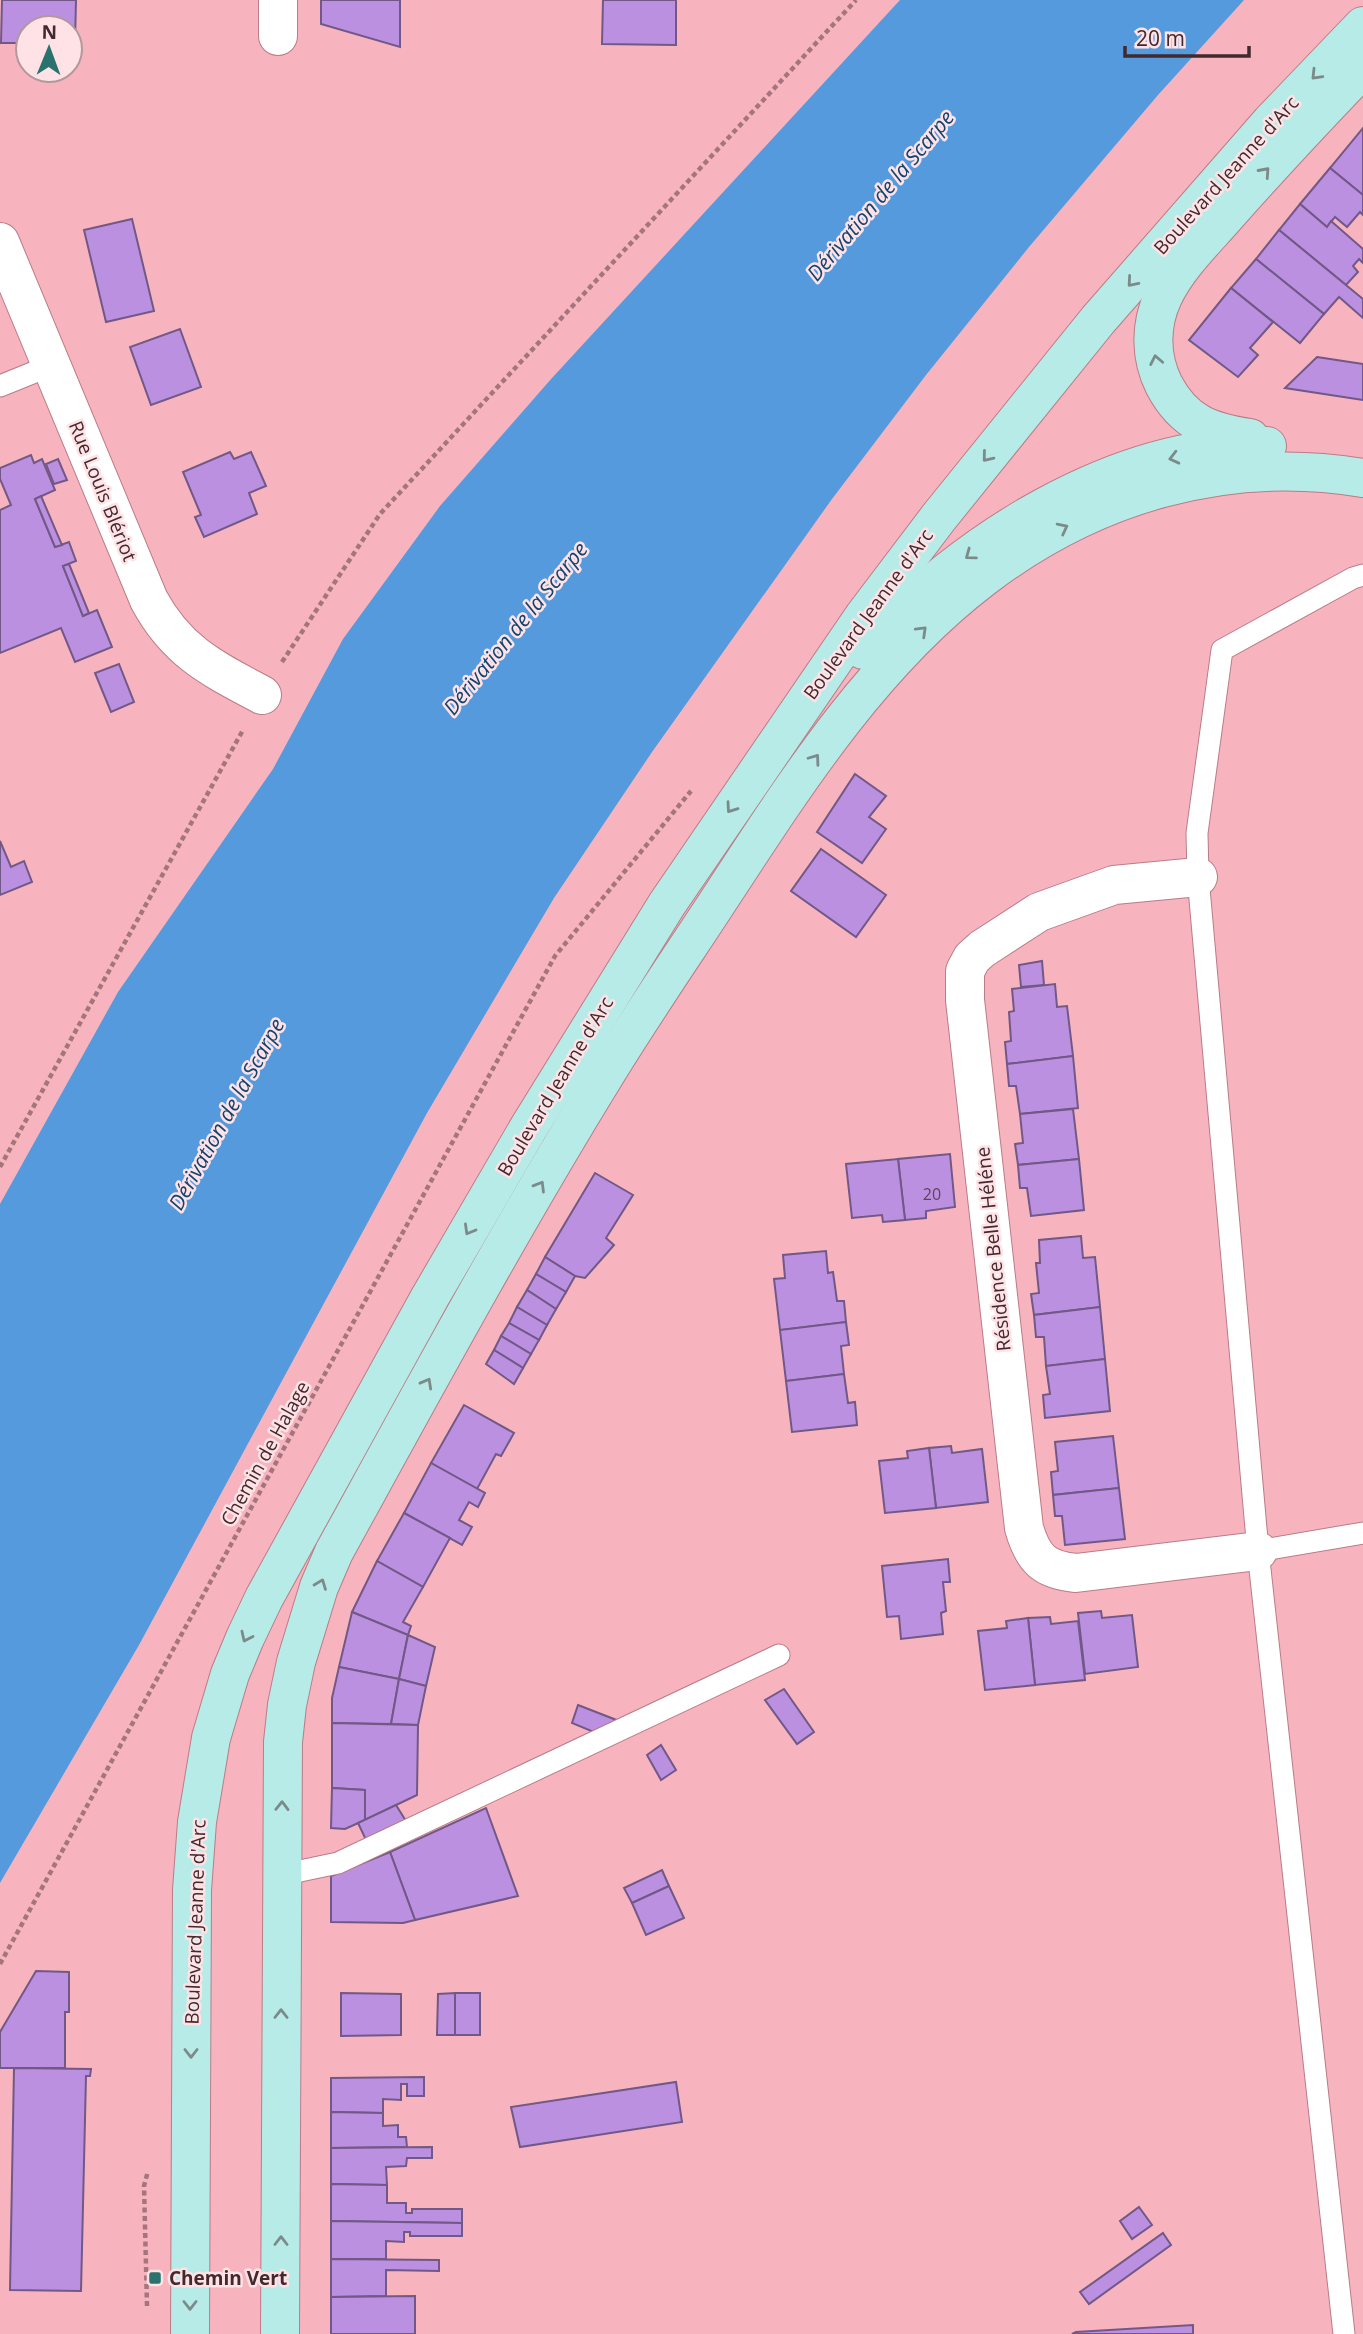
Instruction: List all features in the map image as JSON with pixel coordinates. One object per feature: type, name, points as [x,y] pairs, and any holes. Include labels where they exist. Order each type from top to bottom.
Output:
[{"type":"main road","name":"Boulevard Jeanne d'Arc","points":[[190,2334],[194,1857],[197,1822],[211,1738],[230,1674],[264,1598],[423,1308],[509,1161],[667,904],[885,586],[1098,320],[1271,122],[1363,26]]},
{"type":"main road","name":"Boulevard Jeanne d'Arc","points":[[1307,448],[1212,431],[1194,421],[1180,409],[1160,376],[1154,354],[1153,333],[1156,315],[1164,295],[1177,274],[1290,144],[1363,68]]},
{"type":"main road","points":[[770,752],[907,605],[970,554],[1036,511],[1088,485],[1148,465],[1239,446],[1307,448],[1363,457]]},
{"type":"main road","name":"Boulevard Jeanne d'Arc","points":[[281,2334],[281,1875],[283,1742],[287,1705],[308,1620],[334,1552],[474,1298],[603,1077],[761,835],[812,762],[875,681],[923,630],[984,577],[1047,536],[1111,505],[1183,483],[1259,471],[1320,472],[1363,478]]},
{"type":"street","name":"Rue Louis Blériot","points":[[0,242],[159,620],[175,640],[193,654],[262,695]]},
{"type":"street","name":"Résidence Belle Héléne","points":[[1198,877],[1114,885],[1031,916],[972,958],[965,971],[965,1000],[1024,1528],[1034,1554],[1041,1563],[1051,1568],[1076,1573],[1258,1551]]},
{"type":"lane","points":[[0,386],[52,365]]},
{"type":"lane","points":[[1344,2334],[1258,1551],[1198,877],[1197,833],[1222,650],[1363,575]]},
{"type":"lane","points":[[1258,1551],[1363,1532]]},
{"type":"lane","points":[[281,1875],[338,1863],[779,1655]]},
{"type":"path","points":[[0,1167],[262,695],[288,651],[380,514],[856,0]]},
{"type":"path","name":"Chemin de Halage","points":[[0,1964],[555,956]]},
{"type":"water","name":"Dérivation de la Scarpe","points":[[900,0],[1244,0],[1158,95],[1029,247],[926,375],[832,499],[652,752],[554,898],[427,1113],[139,1645],[0,1883],[0,1204],[118,992],[273,769],[343,639],[440,506],[552,378]]},
{"type":"building","points":[[2,0],[76,0],[76,14],[14,14],[14,43],[1,43]]},
{"type":"building","points":[[321,0],[400,0],[400,47],[321,24]]},
{"type":"building","points":[[603,0],[676,0],[676,45],[602,44]]},
{"type":"building","points":[[1363,128],[1363,195],[1330,168]]},
{"type":"building","points":[[1330,168],[1363,195],[1363,215],[1360,212],[1347,227],[1335,217],[1327,227],[1300,204]]},
{"type":"building","points":[[1300,204],[1327,227],[1331,221],[1363,249],[1363,263],[1359,259],[1353,266],[1358,272],[1346,285],[1279,230]]},
{"type":"building","points":[[132,219],[154,311],[106,322],[84,230]]},
{"type":"building","points":[[1279,230],[1363,299],[1363,318],[1339,297],[1324,314],[1256,259]]},
{"type":"building","points":[[1256,259],[1324,314],[1300,343],[1231,288]]},
{"type":"building","points":[[1231,288],[1273,322],[1250,348],[1258,355],[1238,377],[1189,340]]},
{"type":"building","points":[[180,329],[201,387],[151,405],[130,347]]},
{"type":"building","points":[[1317,357],[1363,364],[1363,400],[1285,388]]},
{"type":"building","points":[[230,452],[234,459],[251,452],[266,486],[249,493],[257,514],[204,537],[195,517],[201,515],[183,472]]},
{"type":"building","points":[[31,455],[34,463],[42,459],[55,490],[35,499],[55,547],[69,542],[76,561],[63,566],[83,616],[97,610],[112,647],[75,662],[61,628],[0,653],[0,510],[11,505],[0,479],[0,468]]},
{"type":"building","points":[[58,459],[67,480],[54,484],[46,464]]},
{"type":"building","points":[[41,496],[62,545],[55,547],[35,499]]},
{"type":"building","points":[[69,564],[89,613],[83,616],[63,566]]},
{"type":"building","points":[[119,664],[134,702],[111,712],[95,673]]},
{"type":"building","points":[[855,774],[886,796],[869,817],[886,829],[862,863],[817,832]]},
{"type":"building","points":[[0,841],[11,867],[24,861],[32,882],[0,895]]},
{"type":"building","points":[[821,849],[886,895],[856,937],[791,891]]},
{"type":"building","points":[[1042,961],[1044,985],[1021,987],[1019,965]]},
{"type":"building","points":[[1055,984],[1057,1007],[1067,1006],[1073,1056],[1007,1064],[1005,1042],[1011,1041],[1009,1012],[1014,1011],[1012,989]]},
{"type":"building","points":[[1073,1056],[1078,1108],[1020,1114],[1016,1086],[1009,1086],[1007,1064]]},
{"type":"building","points":[[1073,1109],[1079,1159],[1018,1165],[1015,1144],[1023,1143],[1020,1114]]},
{"type":"building","points":[[950,1154],[955,1207],[926,1211],[926,1218],[905,1220],[898,1159]]},
{"type":"building","points":[[898,1159],[905,1220],[883,1222],[882,1215],[852,1218],[846,1164]]},
{"type":"building","points":[[1079,1159],[1084,1210],[1031,1216],[1027,1188],[1020,1188],[1018,1165]]},
{"type":"building","points":[[595,1173],[633,1195],[606,1238],[614,1245],[585,1278],[575,1276],[545,1257]]},
{"type":"building","points":[[1081,1236],[1083,1258],[1095,1257],[1100,1307],[1034,1315],[1031,1294],[1039,1293],[1036,1263],[1040,1263],[1039,1240]]},
{"type":"building","points":[[826,1251],[828,1273],[833,1272],[837,1301],[844,1301],[846,1322],[780,1330],[774,1279],[785,1278],[783,1255]]},
{"type":"building","points":[[545,1257],[575,1276],[566,1292],[536,1274]]},
{"type":"building","points":[[536,1274],[566,1292],[556,1309],[527,1290]]},
{"type":"building","points":[[527,1290],[556,1309],[547,1325],[517,1307]]},
{"type":"building","points":[[517,1307],[547,1325],[539,1340],[509,1323]]},
{"type":"building","points":[[1100,1307],[1105,1359],[1046,1366],[1044,1337],[1036,1337],[1034,1315]]},
{"type":"building","points":[[846,1322],[849,1345],[841,1346],[844,1374],[786,1381],[780,1330]]},
{"type":"building","points":[[509,1323],[539,1340],[531,1354],[501,1336]]},
{"type":"building","points":[[501,1336],[531,1354],[523,1368],[494,1350]]},
{"type":"building","points":[[494,1350],[523,1368],[514,1384],[486,1364]]},
{"type":"building","points":[[1105,1359],[1110,1411],[1045,1418],[1043,1395],[1050,1394],[1046,1366]]},
{"type":"building","points":[[844,1374],[848,1403],[855,1402],[857,1425],[792,1432],[786,1381]]},
{"type":"building","points":[[464,1405],[514,1433],[501,1456],[496,1454],[477,1489],[431,1463]]},
{"type":"building","points":[[1113,1436],[1119,1488],[1053,1495],[1051,1472],[1058,1471],[1055,1442]]},
{"type":"building","points":[[951,1446],[952,1453],[982,1449],[988,1502],[936,1508],[929,1448]]},
{"type":"building","points":[[929,1448],[936,1508],[885,1513],[879,1461],[908,1458],[907,1451]]},
{"type":"building","points":[[431,1463],[485,1493],[478,1507],[469,1502],[459,1520],[472,1527],[462,1545],[404,1513]]},
{"type":"building","points":[[1119,1488],[1125,1539],[1065,1545],[1062,1516],[1055,1516],[1053,1495]]},
{"type":"building","points":[[404,1513],[450,1538],[423,1587],[377,1561]]},
{"type":"building","points":[[948,1559],[950,1582],[943,1582],[946,1611],[941,1613],[943,1634],[901,1639],[899,1616],[887,1617],[882,1566]]},
{"type":"building","points":[[377,1561],[423,1587],[403,1622],[411,1626],[408,1635],[352,1612]]},
{"type":"building","points":[[1101,1611],[1102,1618],[1132,1615],[1138,1667],[1085,1674],[1078,1613]]},
{"type":"building","points":[[352,1612],[408,1635],[399,1679],[339,1667]]},
{"type":"building","points":[[1050,1617],[1051,1624],[1078,1621],[1085,1680],[1035,1685],[1028,1618]]},
{"type":"building","points":[[1028,1618],[1035,1685],[985,1690],[978,1631],[1007,1628],[1006,1621]]},
{"type":"building","points":[[408,1635],[435,1647],[426,1686],[399,1679]]},
{"type":"building","points":[[339,1667],[399,1679],[391,1724],[332,1723],[332,1698]]},
{"type":"building","points":[[399,1679],[426,1686],[418,1725],[391,1724]]},
{"type":"building","points":[[784,1689],[814,1732],[797,1744],[765,1700]]},
{"type":"building","points":[[578,1705],[619,1721],[596,1733],[572,1723]]},
{"type":"building","points":[[332,1723],[418,1725],[417,1795],[365,1820],[365,1790],[332,1788]]},
{"type":"building","points":[[661,1745],[676,1770],[661,1780],[647,1755]]},
{"type":"building","points":[[332,1788],[365,1790],[365,1820],[345,1829],[331,1828]]},
{"type":"building","points":[[396,1805],[406,1821],[366,1840],[358,1823]]},
{"type":"building","points":[[486,1808],[518,1896],[415,1920],[390,1852]]},
{"type":"building","points":[[390,1852],[415,1920],[403,1923],[331,1922],[331,1876]]},
{"type":"building","points":[[662,1870],[669,1886],[632,1903],[624,1888]]},
{"type":"building","points":[[669,1886],[684,1918],[646,1935],[632,1903]]},
{"type":"building","points":[[36,1971],[69,1972],[69,2012],[65,2012],[65,2068],[0,2068],[0,2032]]},
{"type":"building","points":[[341,1993],[401,1994],[401,2035],[341,2036]]},
{"type":"building","points":[[455,1993],[455,2035],[437,2035],[438,1994]]},
{"type":"building","points":[[455,1993],[480,1993],[480,2035],[455,2035]]},
{"type":"building","points":[[14,2068],[91,2069],[90,2076],[86,2076],[81,2291],[10,2290]]},
{"type":"building","points":[[424,2077],[424,2096],[407,2096],[407,2084],[401,2084],[401,2100],[383,2099],[383,2113],[331,2112],[331,2078]]},
{"type":"building","points":[[676,2082],[682,2122],[520,2147],[511,2107]]},
{"type":"building","points":[[331,2112],[383,2113],[383,2126],[398,2125],[398,2137],[406,2137],[407,2147],[331,2148]]},
{"type":"building","points":[[432,2147],[432,2158],[407,2158],[406,2166],[386,2167],[387,2185],[331,2184],[331,2148]]},
{"type":"building","points":[[331,2184],[387,2185],[387,2203],[406,2203],[406,2213],[412,2213],[412,2209],[462,2209],[462,2223],[331,2221]]},
{"type":"building","points":[[1139,2207],[1152,2225],[1132,2239],[1120,2221]]},
{"type":"building","points":[[331,2221],[462,2223],[462,2236],[410,2236],[410,2232],[404,2232],[404,2242],[386,2241],[386,2259],[331,2259]]},
{"type":"building","points":[[1163,2233],[1171,2245],[1089,2304],[1080,2292]]},
{"type":"building","points":[[331,2259],[439,2260],[439,2271],[386,2270],[386,2296],[331,2297]]},
{"type":"building","points":[[415,2296],[415,2334],[331,2334],[331,2297]]},
{"type":"building","points":[[1193,2325],[1193,2334],[1072,2334],[1076,2332]]},
{"type":"place","name":"Chemin Vert","points":[[155,2278]]}]
